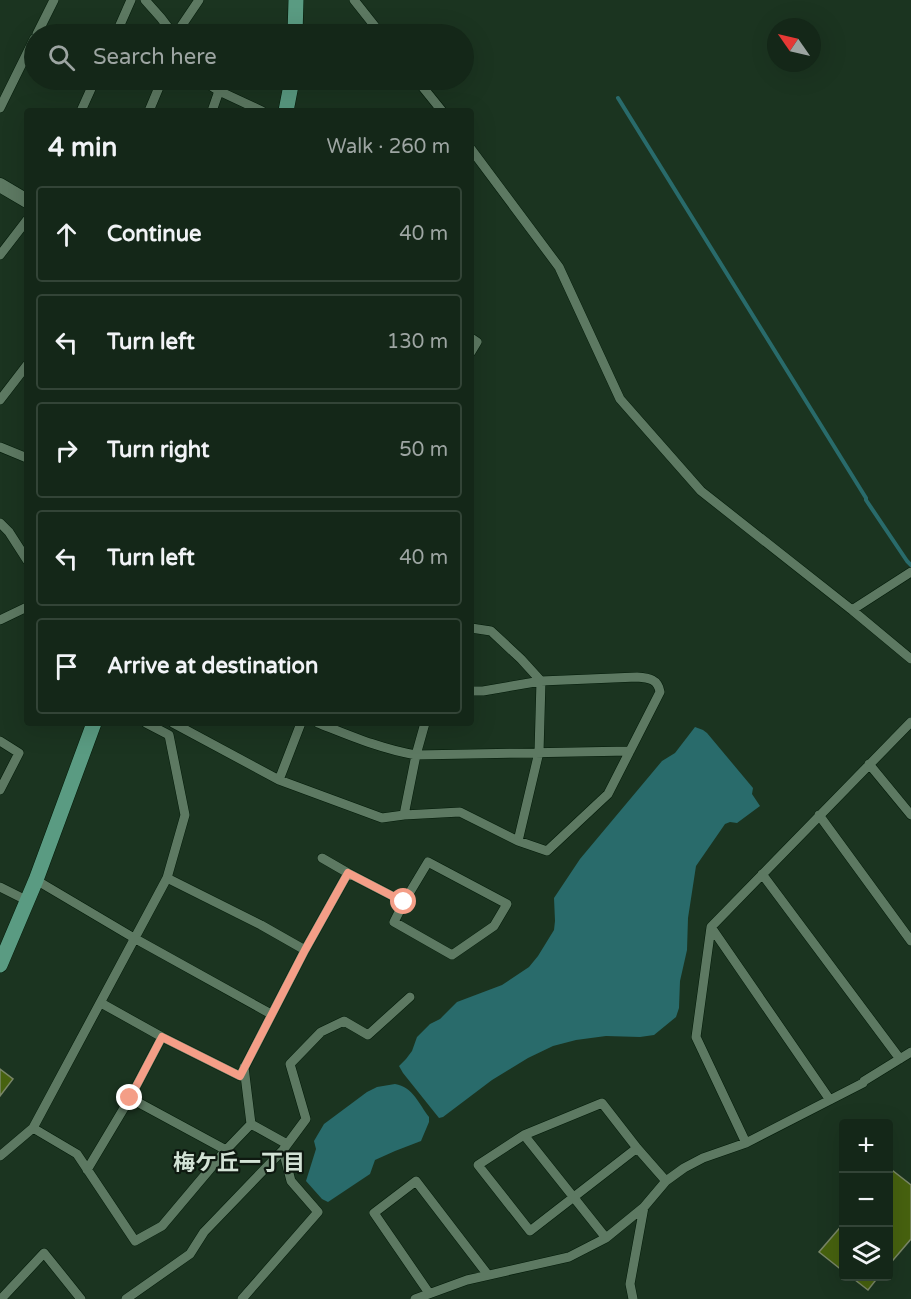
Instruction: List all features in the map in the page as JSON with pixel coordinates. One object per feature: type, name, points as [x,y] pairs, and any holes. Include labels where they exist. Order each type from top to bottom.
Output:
[{"type":"main road","points":[[295,24],[296,0]]},
{"type":"main road","points":[[287,108],[290,90]]},
{"type":"main road","points":[[0,965],[28,901],[93,726]]},
{"type":"street","points":[[42,24],[54,0]]},
{"type":"street","points":[[120,24],[131,0]]},
{"type":"street","points":[[145,0],[166,24]]},
{"type":"street","points":[[181,24],[198,0]]},
{"type":"street","points":[[354,0],[373,24]]},
{"type":"street","points":[[0,108],[24,59]]},
{"type":"street","points":[[82,108],[90,90]]},
{"type":"street","points":[[150,108],[158,90]]},
{"type":"street","points":[[216,90],[255,108]]},
{"type":"street","points":[[425,90],[440,108]]},
{"type":"street","points":[[213,108],[219,92]]},
{"type":"street","points":[[474,153],[559,267],[620,399],[700,491],[911,658]]},
{"type":"street","points":[[0,185],[24,199]]},
{"type":"street","points":[[0,255],[24,224]]},
{"type":"street","points":[[0,400],[24,369]]},
{"type":"street","points":[[0,447],[24,457]]},
{"type":"street","points":[[0,523],[9,532],[24,555]]},
{"type":"street","points":[[852,610],[911,572]]},
{"type":"street","points":[[0,620],[24,608]]},
{"type":"street","points":[[474,628],[491,631],[541,681],[540,752],[518,841]]},
{"type":"street","points":[[179,726],[279,780],[382,818],[460,812],[518,841],[547,851],[608,794],[660,692],[659,685],[655,681],[638,676],[541,681],[474,691]]},
{"type":"street","points":[[746,1143],[696,1037],[711,927],[911,722]]},
{"type":"street","points":[[0,1156],[33,1128],[167,878],[185,815],[169,735],[152,726]]},
{"type":"street","points":[[279,780],[300,726]]},
{"type":"street","points":[[325,726],[370,744],[416,755],[630,751]]},
{"type":"street","points":[[404,815],[424,726]]},
{"type":"street","points":[[0,741],[19,753],[0,790]]},
{"type":"street","points":[[869,764],[911,815]]},
{"type":"street","points":[[819,815],[911,941]]},
{"type":"street","points":[[322,858],[404,902]]},
{"type":"street","points":[[428,862],[507,904],[494,926],[452,955],[394,922],[404,902],[428,862]]},
{"type":"street","points":[[101,1003],[240,1076],[348,873]]},
{"type":"street","points":[[762,874],[900,1059]]},
{"type":"street","points":[[167,878],[261,925],[305,950]]},
{"type":"street","points":[[36,880],[134,938],[271,1014]]},
{"type":"street","points":[[0,887],[28,901]]},
{"type":"street","points":[[711,927],[830,1100]]},
{"type":"street","points":[[129,1298],[190,1254],[204,1232],[285,1147],[306,1119],[290,1064],[321,1032],[344,1021],[368,1035],[410,997]]},
{"type":"street","points":[[87,1170],[130,1098],[162,1037]]},
{"type":"street","points":[[488,1275],[416,1182],[375,1213],[423,1297],[467,1280],[569,1257],[606,1238],[644,1207],[666,1181],[684,1167],[746,1143],[863,1083],[911,1053]]},
{"type":"street","points":[[242,1299],[318,1212],[291,1181],[285,1147],[251,1124],[244,1067]]},
{"type":"street","points":[[130,1098],[226,1150]]},
{"type":"street","points":[[637,1148],[530,1231],[478,1166],[524,1135],[602,1103],[666,1181]]},
{"type":"street","points":[[33,1128],[77,1154],[135,1241],[162,1226],[251,1124]]},
{"type":"street","points":[[524,1135],[606,1238]]},
{"type":"street","points":[[633,1299],[630,1284],[644,1207]]},
{"type":"street","points":[[1,1299],[44,1253],[81,1299]]},
{"type":"water","points":[[695,727],[707,733],[753,788],[752,794],[760,806],[737,823],[725,824],[696,866],[688,918],[687,950],[680,981],[679,1008],[676,1017],[654,1035],[606,1036],[553,1046],[492,1080],[439,1118],[399,1066],[412,1051],[417,1037],[457,1002],[502,985],[529,967],[554,930],[554,898],[580,859],[662,761],[675,753]]},
{"type":"water","points":[[395,1084],[411,1092],[429,1117],[421,1141],[375,1160],[370,1174],[328,1202],[322,1199],[306,1181],[316,1149],[314,1141],[324,1124],[367,1092],[377,1087]]},
{"type":"building","points":[[0,1069],[13,1079],[0,1096]]},
{"type":"building","points":[[893,1171],[911,1185],[911,1239],[893,1260]]},
{"type":"building","points":[[839,1229],[839,1268],[819,1252]]},
{"type":"building","points":[[856,1281],[875,1281],[868,1290]]},
{"type":"waterway","points":[[618,98],[866,500],[911,565]]},
{"type":"district","name":"梅ケ丘一丁目","points":[[239,1162]]},
{"type":"route","points":[[130,1098],[162,1037],[240,1076],[348,873],[404,902]]}]
